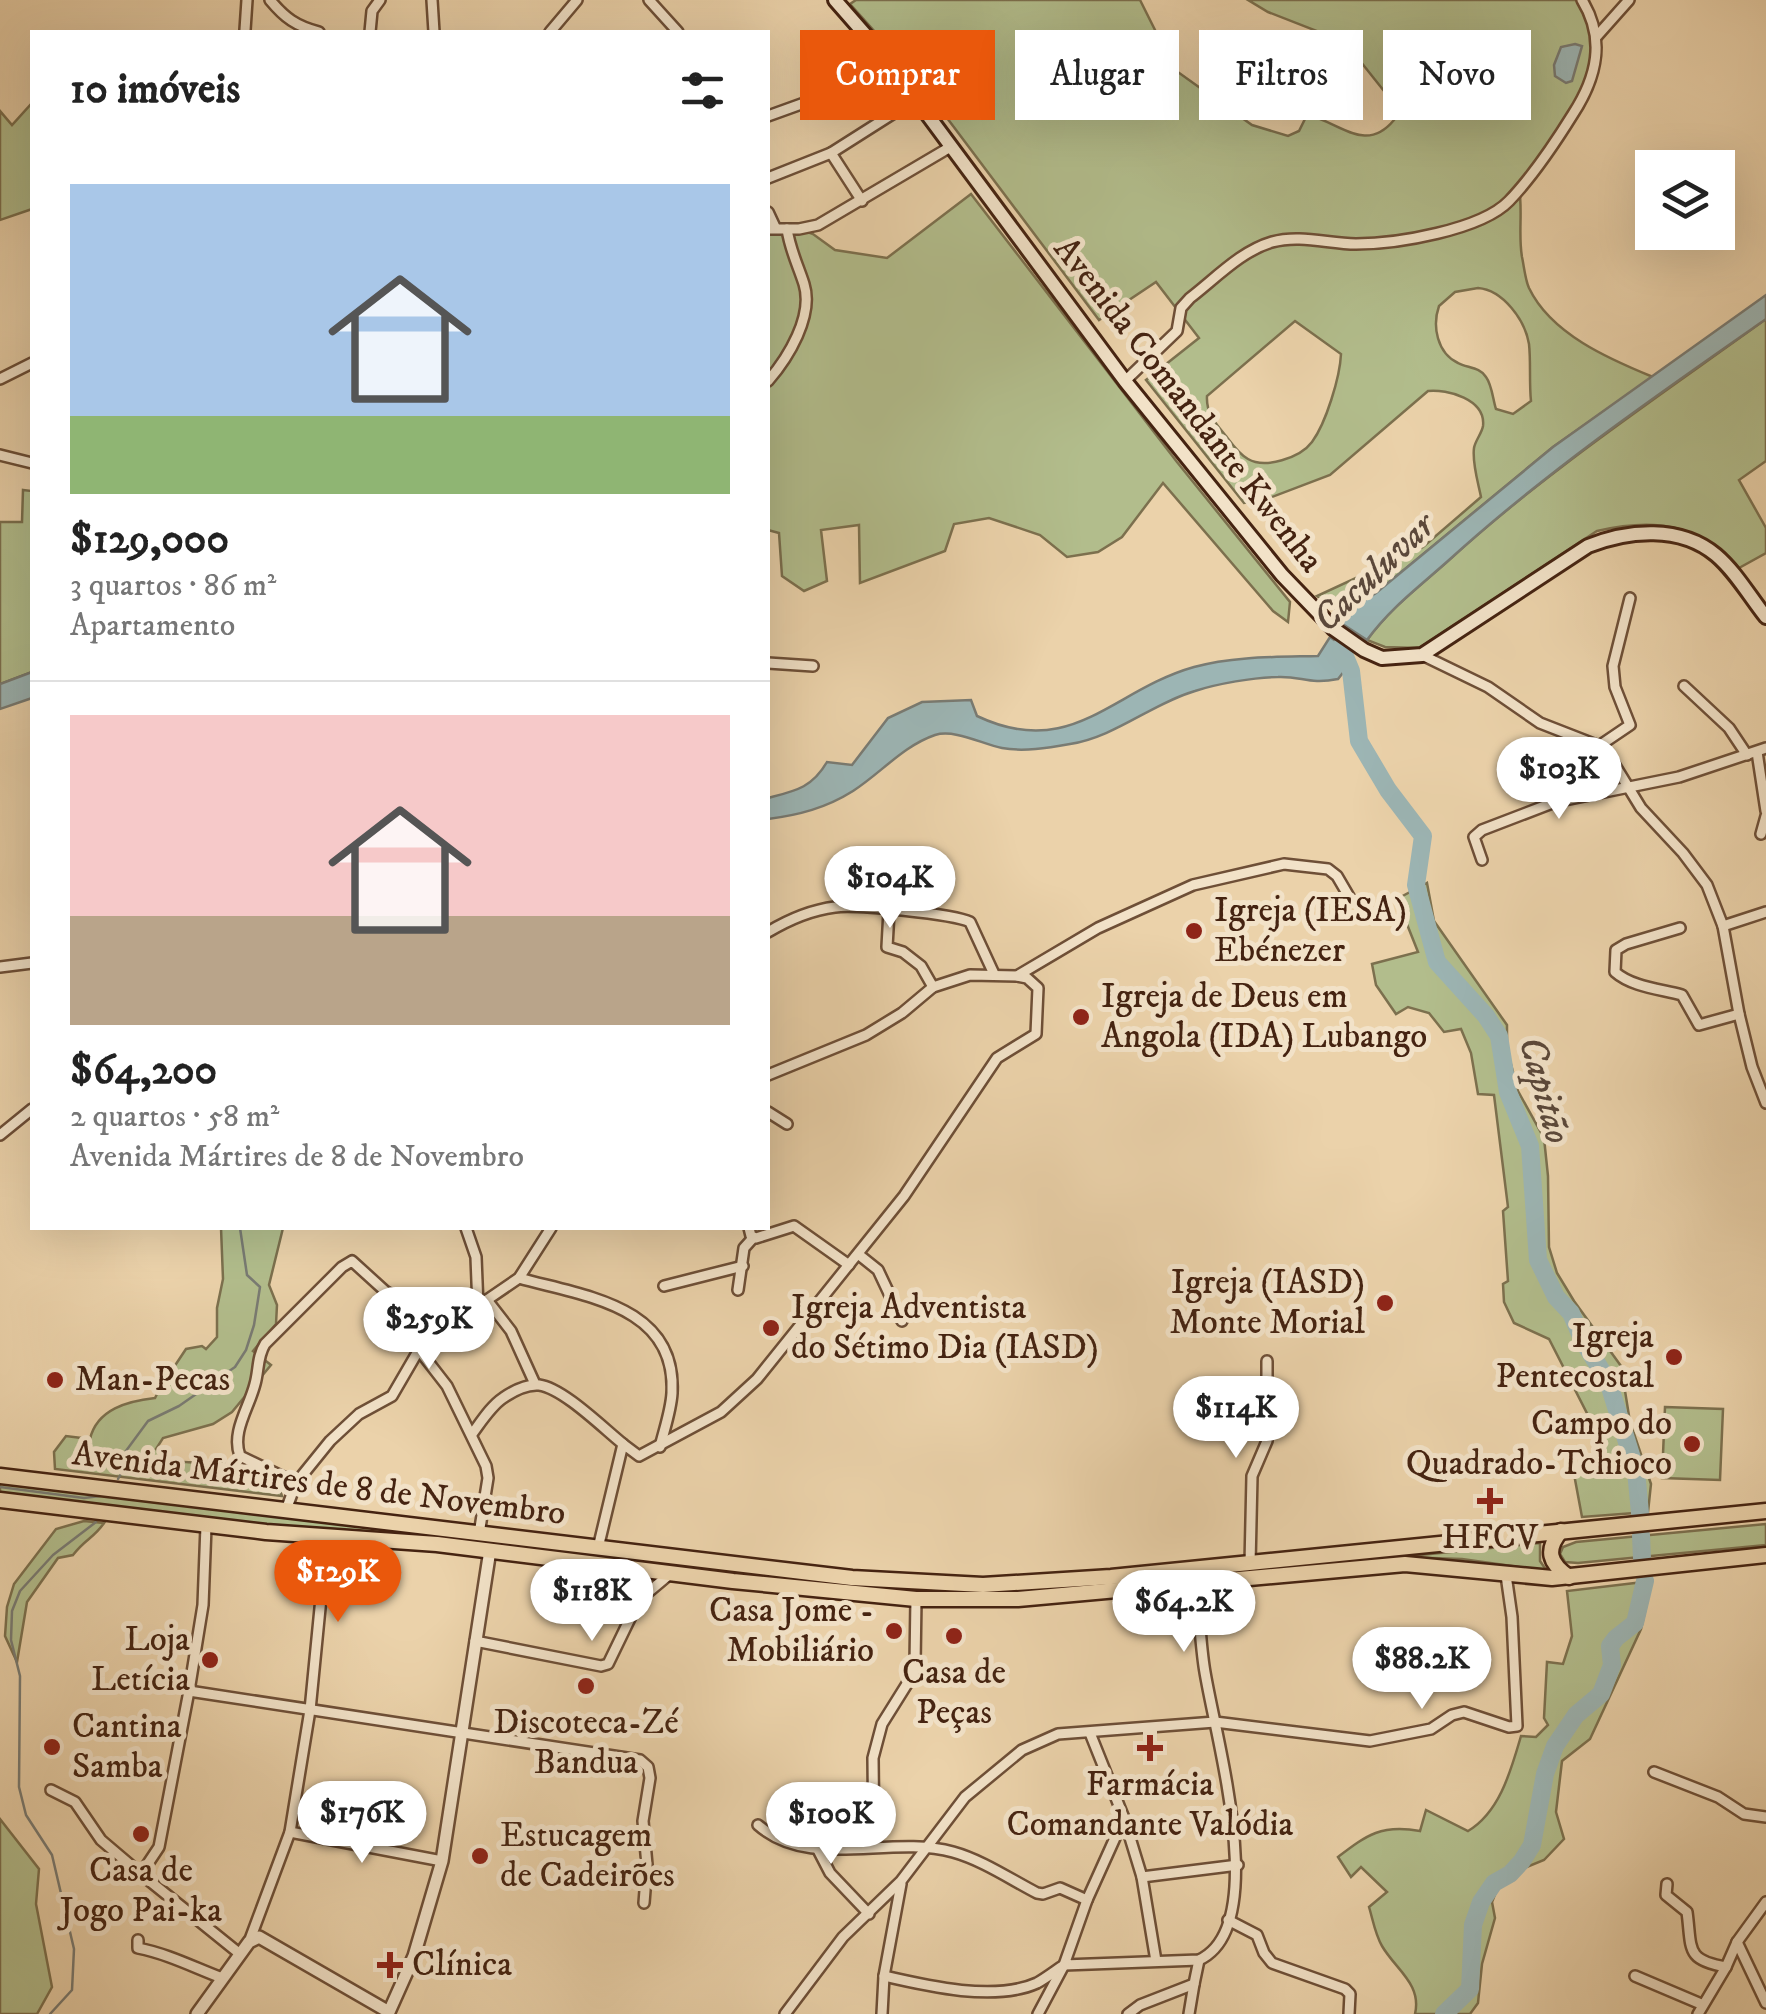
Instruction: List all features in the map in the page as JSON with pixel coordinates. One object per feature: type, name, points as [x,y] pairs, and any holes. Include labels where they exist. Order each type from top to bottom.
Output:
[{"type":"main road","name":"Avenida Comandante Kwenha","points":[[841,2],[863,30]]},
{"type":"main road","name":"Avenida Comandante Kwenha","points":[[932,120],[1125,381],[1282,575],[1334,629],[1364,650],[1382,658],[1422,655]]},
{"type":"main road","points":[[1422,655],[1588,546],[1609,538],[1641,534],[1681,538],[1717,556],[1766,617]]},
{"type":"main road","name":"Avenida Mártires de 8 de Novembro","points":[[0,1476],[852,1578],[936,1584],[1019,1584],[1250,1564],[1766,1512]]},
{"type":"main road","name":"Avenida Mártires de 8 de Novembro","points":[[0,1500],[206,1526],[490,1550],[916,1599],[1018,1599],[1405,1564],[1569,1577],[1763,1557]]},
{"type":"main road","points":[[1561,1531],[1550,1548],[1550,1556],[1554,1565],[1569,1577]]},
{"type":"street","points":[[245,30],[247,0]]},
{"type":"street","points":[[270,0],[284,17],[311,30]]},
{"type":"street","points":[[370,30],[372,11],[380,0]]},
{"type":"street","points":[[432,0],[434,30]]},
{"type":"street","points":[[552,30],[577,0]]},
{"type":"street","points":[[649,0],[676,30]]},
{"type":"street","points":[[1598,36],[1629,0]]},
{"type":"street","points":[[1125,381],[1177,331],[1181,308],[1190,298],[1260,246],[1299,239],[1355,244],[1388,242],[1468,224],[1508,202],[1583,99],[1592,78],[1598,36],[1583,1]]},
{"type":"street","points":[[770,115],[800,104]]},
{"type":"street","points":[[770,177],[831,153],[883,120]]},
{"type":"street","points":[[771,228],[818,225],[952,146]]},
{"type":"street","points":[[831,153],[862,201]]},
{"type":"street","points":[[770,377],[798,332],[804,306],[805,289],[787,229]]},
{"type":"street","points":[[0,379],[30,363]]},
{"type":"street","points":[[0,454],[30,462]]},
{"type":"street","points":[[1599,746],[1630,728],[1612,666],[1630,598]]},
{"type":"street","points":[[1422,655],[1488,687],[1540,724],[1599,746],[1628,788],[1708,885],[1724,926],[1739,1014],[1752,1068],[1766,1103]]},
{"type":"street","points":[[770,663],[813,666]]},
{"type":"street","points":[[1684,686],[1757,752],[1766,813],[1761,834]]},
{"type":"street","points":[[1482,860],[1474,837],[1482,830],[1555,802],[1679,777],[1757,752]]},
{"type":"street","points":[[1017,976],[1098,928],[1193,885],[1284,864],[1328,869],[1337,876],[1351,900]]},
{"type":"street","points":[[770,931],[808,913],[837,906],[942,914],[970,922],[994,974]]},
{"type":"street","points":[[888,912],[888,947],[922,966],[934,987]]},
{"type":"street","points":[[1724,926],[1766,912]]},
{"type":"street","points":[[1680,928],[1616,950],[1615,972],[1651,988],[1682,995],[1699,1026],[1739,1014]]},
{"type":"street","points":[[0,967],[30,963]]},
{"type":"street","points":[[472,1434],[499,1400],[535,1384],[565,1398],[640,1456],[722,1412],[758,1380],[904,1196],[997,1058],[1036,1034],[1038,988],[1028,978],[970,974],[934,987],[866,1035],[770,1074]]},
{"type":"street","points":[[0,1135],[30,1111]]},
{"type":"street","points":[[770,1113],[787,1124]]},
{"type":"street","points":[[770,1229],[794,1226],[849,1265]]},
{"type":"street","points":[[467,1230],[476,1257],[482,1304],[510,1332],[535,1384]]},
{"type":"street","points":[[286,1510],[296,1483],[330,1441],[360,1414],[392,1396],[428,1334],[519,1278],[550,1230]]},
{"type":"street","points":[[738,1290],[744,1248],[751,1232]]},
{"type":"street","points":[[858,1254],[878,1270],[902,1321]]},
{"type":"street","points":[[296,1483],[240,1456],[237,1447],[265,1344],[342,1266],[352,1261],[406,1304],[428,1334]]},
{"type":"street","points":[[664,1286],[743,1266]]},
{"type":"street","points":[[519,1278],[624,1309],[644,1322],[667,1353],[672,1395],[660,1447]]},
{"type":"street","points":[[419,1350],[447,1386],[472,1434],[488,1478],[479,1534]]},
{"type":"street","points":[[1250,1564],[1252,1476],[1267,1441],[1267,1361]]},
{"type":"street","points":[[598,1548],[623,1444]]},
{"type":"street","points":[[141,1874],[159,1847],[189,1691],[203,1604],[206,1526]]},
{"type":"street","points":[[196,2014],[249,1942],[290,1832],[310,1710],[327,1537]]},
{"type":"street","points":[[249,1942],[259,1938],[267,1941],[390,2013],[414,1956],[442,1861],[490,1550]]},
{"type":"street","points":[[475,1642],[600,1666],[608,1664],[639,1600],[672,1572]]},
{"type":"street","points":[[785,2014],[843,1937],[902,1881],[966,1797],[1022,1750],[1058,1734],[1215,1722],[1370,1741],[1431,1730],[1457,1712],[1517,1726],[1506,1575]]},
{"type":"street","points":[[884,1976],[944,1988],[1008,1990],[1035,1984],[1064,1965],[1199,1960],[1218,1950],[1238,1865],[1204,1667],[1196,1581]]},
{"type":"street","points":[[874,1846],[873,1758],[882,1724],[916,1664],[916,1599]]},
{"type":"street","points":[[189,1691],[640,1760],[648,1767],[650,1778],[643,1821],[644,1903]]},
{"type":"street","points":[[1090,1733],[1124,1818],[1142,1877],[1156,1961]]},
{"type":"street","points":[[1654,1772],[1718,1798],[1744,1814],[1766,1817]]},
{"type":"street","points":[[52,1790],[75,1802],[101,1840],[240,1954]]},
{"type":"street","points":[[1038,2014],[1064,1965],[1087,1900],[1124,1818]]},
{"type":"street","points":[[758,1825],[788,1845],[926,1849],[962,1856],[1042,1894],[1060,1888],[1087,1900]]},
{"type":"street","points":[[290,1832],[442,1861]]},
{"type":"street","points":[[817,1848],[830,1873],[869,1914]]},
{"type":"street","points":[[1142,1877],[1238,1865]]},
{"type":"street","points":[[882,2014],[884,1976],[902,1881]]},
{"type":"street","points":[[1667,1884],[1666,1895],[1687,1912],[1696,1958],[1702,1963],[1726,1967]]},
{"type":"street","points":[[1635,1976],[1700,2009],[1737,1942],[1766,1902]]},
{"type":"street","points":[[1228,1920],[1257,1935],[1272,1964],[1345,1989],[1350,1994],[1349,2014]]},
{"type":"street","points":[[138,1940],[138,1948],[168,1954],[222,1978]]},
{"type":"street","points":[[1737,1942],[1766,2003]]},
{"type":"street","points":[[1189,2014],[1199,1960]]},
{"type":"street","points":[[1128,2014],[1140,2005],[1194,1984]]},
{"type":"green space","points":[[856,0],[1140,0],[1155,30],[1015,30],[1015,120],[1179,120],[1179,73],[1199,87],[1199,120],[1245,120],[1288,136],[1299,131],[1304,120],[1323,120],[1352,133],[1373,135],[1394,120],[1531,120],[1531,30],[1383,30],[1383,90],[1363,65],[1363,30],[1314,30],[1248,0],[1582,0],[1594,22],[1592,78],[1519,187],[1525,272],[1539,304],[1566,332],[1600,353],[1653,377],[1553,447],[1376,593],[1342,614],[1317,596],[1423,547],[1481,497],[1474,454],[1483,426],[1478,409],[1455,394],[1428,391],[1330,475],[1264,500],[1244,503],[1146,380],[1199,338],[1156,282],[1099,320],[949,120],[995,120],[995,30],[873,30],[850,4]],"holes":[[[1487,290],[1504,300],[1527,335],[1531,401],[1513,414],[1496,409],[1490,384],[1483,374],[1451,358],[1438,338],[1439,306],[1455,292]],[[1295,321],[1341,354],[1335,387],[1312,442],[1282,460],[1263,463],[1248,459],[1215,422],[1208,408],[1207,396]]]},
{"type":"green space","points":[[30,105],[30,210],[0,220],[0,111],[12,125]]},
{"type":"green space","points":[[971,194],[1290,602],[1288,622],[1273,611],[1163,483],[1122,537],[1098,552],[1067,557],[1040,535],[989,518],[954,524],[945,551],[860,583],[859,525],[821,530],[827,581],[804,591],[782,576],[779,533],[770,531],[770,229],[799,229],[835,250],[887,258]]},
{"type":"green space","points":[[1766,319],[1766,461],[1739,480],[1766,528],[1766,553],[1739,568],[1708,541],[1674,528],[1638,525],[1597,531],[1419,648],[1385,647],[1367,640],[1406,598],[1525,495]]},
{"type":"green space","points":[[23,490],[30,491],[30,673],[0,684],[0,522],[22,522]]},
{"type":"green space","points":[[1427,883],[1434,921],[1507,1025],[1507,1049],[1518,1091],[1544,1138],[1549,1247],[1557,1273],[1621,1366],[1630,1422],[1651,1484],[1648,1512],[1582,1517],[1574,1474],[1600,1471],[1600,1424],[1592,1423],[1549,1339],[1514,1323],[1504,1302],[1503,1284],[1508,1281],[1503,1211],[1508,1207],[1494,1095],[1478,1094],[1471,1053],[1461,1029],[1444,1032],[1429,1013],[1408,1007],[1396,1014],[1376,985],[1372,964],[1418,952],[1397,899]]},
{"type":"green space","points":[[221,1230],[283,1230],[269,1285],[277,1305],[276,1324],[253,1351],[271,1365],[232,1412],[213,1424],[163,1438],[156,1449],[183,1462],[222,1463],[250,1469],[277,1482],[282,1496],[55,1469],[54,1452],[66,1436],[90,1439],[99,1420],[115,1408],[155,1398],[162,1384],[168,1386],[172,1370],[186,1349],[206,1349],[217,1337],[223,1279]]},
{"type":"green space","name":"Campo do Quadrado-Tchioco","points":[[1665,1407],[1723,1409],[1720,1480],[1662,1478]]},
{"type":"green space","points":[[0,1483],[451,1537],[286,1530],[0,1493]]},
{"type":"green space","points":[[84,1521],[104,1523],[73,1555],[58,1558],[27,1602],[17,1662],[5,1636],[14,1584],[56,1529]]},
{"type":"green space","points":[[1766,1524],[1766,1545],[1578,1563],[1565,1562],[1560,1554],[1563,1547],[1576,1542]]},
{"type":"green space","points":[[1540,1543],[1540,1561],[1547,1571],[1462,1559],[1400,1557]]},
{"type":"green space","points":[[1652,1581],[1641,1629],[1590,1739],[1562,1761],[1556,1812],[1564,1839],[1544,1860],[1522,1869],[1498,1887],[1492,1902],[1495,1918],[1482,1964],[1478,2003],[1470,2014],[1415,2014],[1415,1994],[1382,1946],[1369,1907],[1387,1892],[1361,1867],[1351,1877],[1338,1857],[1375,1833],[1395,1829],[1420,1831],[1426,1810],[1468,1831],[1479,1823],[1503,1789],[1521,1736],[1536,1737],[1548,1725],[1544,1718],[1547,1662],[1563,1664],[1572,1636],[1567,1591]]},
{"type":"green space","points":[[0,1819],[39,1869],[36,1904],[52,1987],[37,2014],[0,2014]]},
{"type":"water","points":[[1582,46],[1572,81],[1566,83],[1555,76],[1554,65],[1561,47]]},
{"type":"water","points":[[1766,295],[1766,319],[1525,495],[1406,598],[1367,640],[1341,623],[1342,614],[1376,593],[1553,447]]},
{"type":"water","points":[[1330,637],[1351,652],[1353,660],[1338,679],[1269,677],[1214,686],[1179,697],[1102,735],[1053,747],[1010,749],[960,735],[935,735],[892,760],[843,797],[812,810],[770,819],[770,797],[809,783],[827,762],[852,765],[888,718],[922,702],[971,700],[977,716],[1010,728],[1039,731],[1090,717],[1194,667],[1240,659],[1318,656]]},
{"type":"water","points":[[30,673],[30,699],[0,709],[0,684]]},
{"type":"waterway","name":"Capitão","points":[[1341,647],[1351,671],[1359,741],[1388,790],[1423,836],[1416,885],[1437,962],[1499,1036],[1508,1092],[1530,1146],[1538,1260],[1608,1381],[1636,1471],[1640,1513]]},
{"type":"waterway","points":[[118,1479],[122,1472],[120,1459],[148,1421],[179,1406],[235,1367],[246,1350],[260,1287],[247,1275],[240,1230]]},
{"type":"waterway","points":[[0,1487],[84,1498],[108,1495]]},
{"type":"waterway","points":[[50,2014],[72,1990],[74,1949],[52,1855],[26,1815],[19,1787],[20,1676],[11,1640],[12,1611],[20,1591],[53,1555],[96,1522]]},
{"type":"waterway","name":"Capitão","points":[[1641,1535],[1642,1558]]},
{"type":"waterway","name":"Capitão","points":[[1444,2014],[1470,1989],[1473,1925],[1481,1902],[1494,1883],[1522,1861],[1532,1845],[1545,1774],[1555,1746],[1576,1715],[1601,1694],[1612,1665],[1610,1646],[1635,1623],[1645,1581]]},
{"type":"place","name":"Igreja (IESA) Ebénezer","points":[[1194,931]]},
{"type":"place","name":"Igreja de Deus em Angola (IDA) Lubango","points":[[1081,1017]]},
{"type":"place","name":"Igreja (IASD) Monte Morial","points":[[1385,1303]]},
{"type":"place","name":"Igreja Adventista do Sétimo Dia (IASD)","points":[[771,1328]]},
{"type":"place","name":"Igreja Pentecostal","points":[[1674,1357]]},
{"type":"place","name":"Man-Pecas","points":[[55,1380]]},
{"type":"place","name":"Campo do Quadrado-Tchioco","points":[[1692,1444]]},
{"type":"place","name":"HFCV","points":[[1490,1501]]},
{"type":"place","name":"Casa Jome - Mobiliário","points":[[894,1631]]},
{"type":"place","name":"Casa de Peças","points":[[954,1636]]},
{"type":"place","name":"Loja Letícia","points":[[210,1660]]},
{"type":"place","name":"Discoteca-Zé Bandua","points":[[586,1686]]},
{"type":"place","name":"Cantina Samba","points":[[52,1747]]},
{"type":"place","name":"Farmácia Comandante Valódia","points":[[1150,1748]]},
{"type":"place","name":"Casa de Jogo Pai-ka","points":[[141,1834]]},
{"type":"place","name":"Estucagem de Cadeirões","points":[[480,1856]]},
{"type":"place","name":"Clínica","points":[[390,1965]]},
{"type":"water label","name":"Caculuvar","points":[[1374,573]]}]
